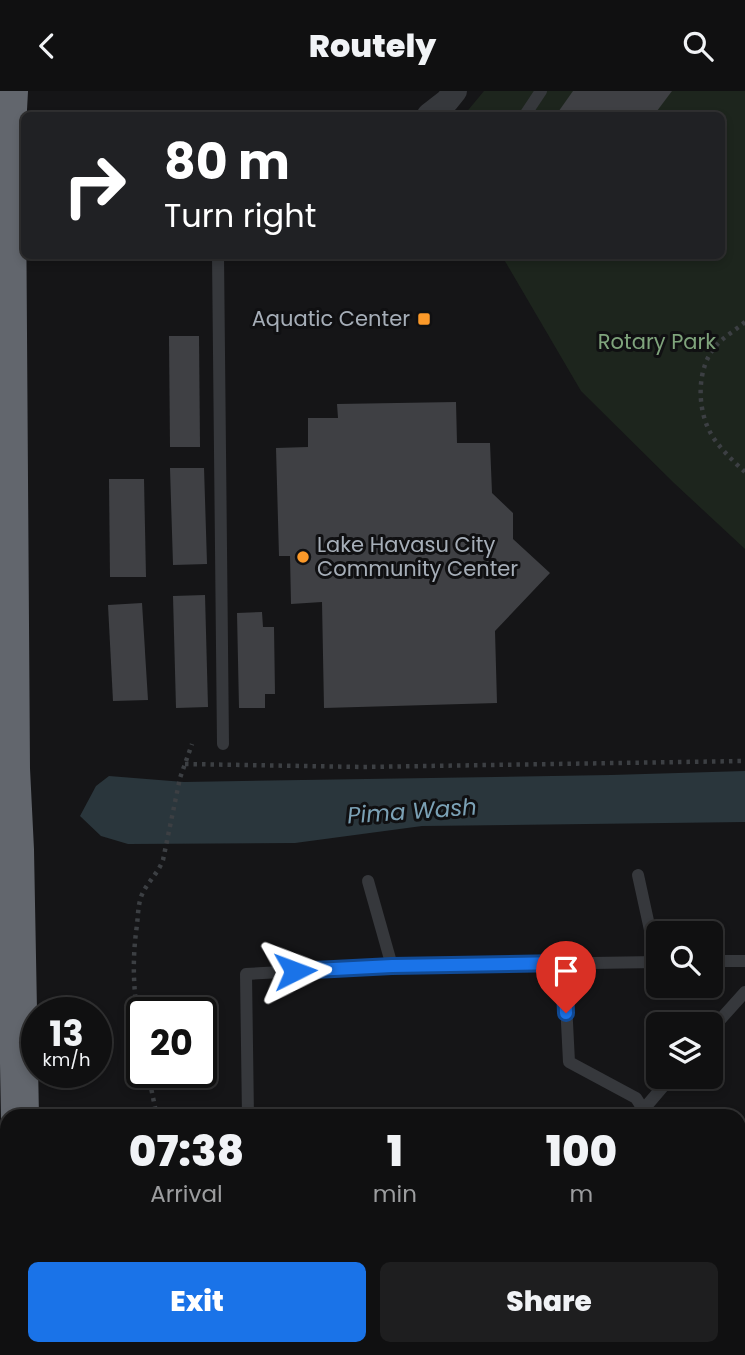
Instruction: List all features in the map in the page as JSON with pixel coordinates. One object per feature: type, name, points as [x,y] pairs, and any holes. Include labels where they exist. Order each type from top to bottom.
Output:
[{"type":"highway","points":[[9,91],[16,132],[11,769],[20,1109]]},
{"type":"lane","points":[[526,112],[541,91]]},
{"type":"lane","points":[[218,259],[223,744]]},
{"type":"lane","points":[[638,875],[648,921]]},
{"type":"lane","points":[[368,881],[392,966]]},
{"type":"lane","points":[[723,961],[745,961]]},
{"type":"lane","points":[[248,1109],[246,974],[392,966],[646,962]]},
{"type":"lane","points":[[564,963],[569,1062],[636,1098],[641,1109]]},
{"type":"lane","points":[[723,1017],[745,992]]},
{"type":"lane","points":[[647,1109],[662,1089]]},
{"type":"path","points":[[745,322],[715,347],[702,369],[702,407],[709,432],[745,472]]},
{"type":"path","points":[[136,997],[133,976],[140,900],[159,871],[180,778],[192,744]]},
{"type":"path","points":[[185,764],[363,767],[745,761]]},
{"type":"path","points":[[151,1088],[155,1109]]},
{"type":"green space","name":"Rotary Park","points":[[484,91],[745,91],[745,549],[581,391],[504,259],[725,259],[725,112],[466,112]]},
{"type":"water","name":"Pima Wash","points":[[745,771],[745,822],[422,826],[295,843],[128,844],[101,836],[80,816],[96,786],[109,776],[184,782]]},
{"type":"building","points":[[573,91],[672,91],[656,112],[558,112]]},
{"type":"building","points":[[169,336],[199,336],[200,447],[170,447]]},
{"type":"building","points":[[456,402],[457,443],[490,443],[492,493],[513,513],[513,539],[550,573],[495,631],[497,703],[324,708],[322,602],[291,604],[290,556],[279,556],[276,448],[308,447],[308,418],[338,418],[337,404]]},
{"type":"building","points":[[170,468],[204,468],[207,564],[173,565]]},
{"type":"building","points":[[109,479],[144,479],[146,577],[110,577]]},
{"type":"building","points":[[205,595],[208,707],[176,708],[173,596]]},
{"type":"building","points":[[142,603],[148,700],[113,701],[108,605]]},
{"type":"building","points":[[262,612],[263,627],[274,627],[275,694],[265,694],[265,708],[239,708],[237,613]]},
{"type":"place","name":"Aquatic Center","points":[[424,319]]},
{"type":"place","name":"Lake Havasu City Community Center","points":[[303,557]]},
{"type":"route","points":[[295,971],[392,966],[564,963],[566,1013]]}]
